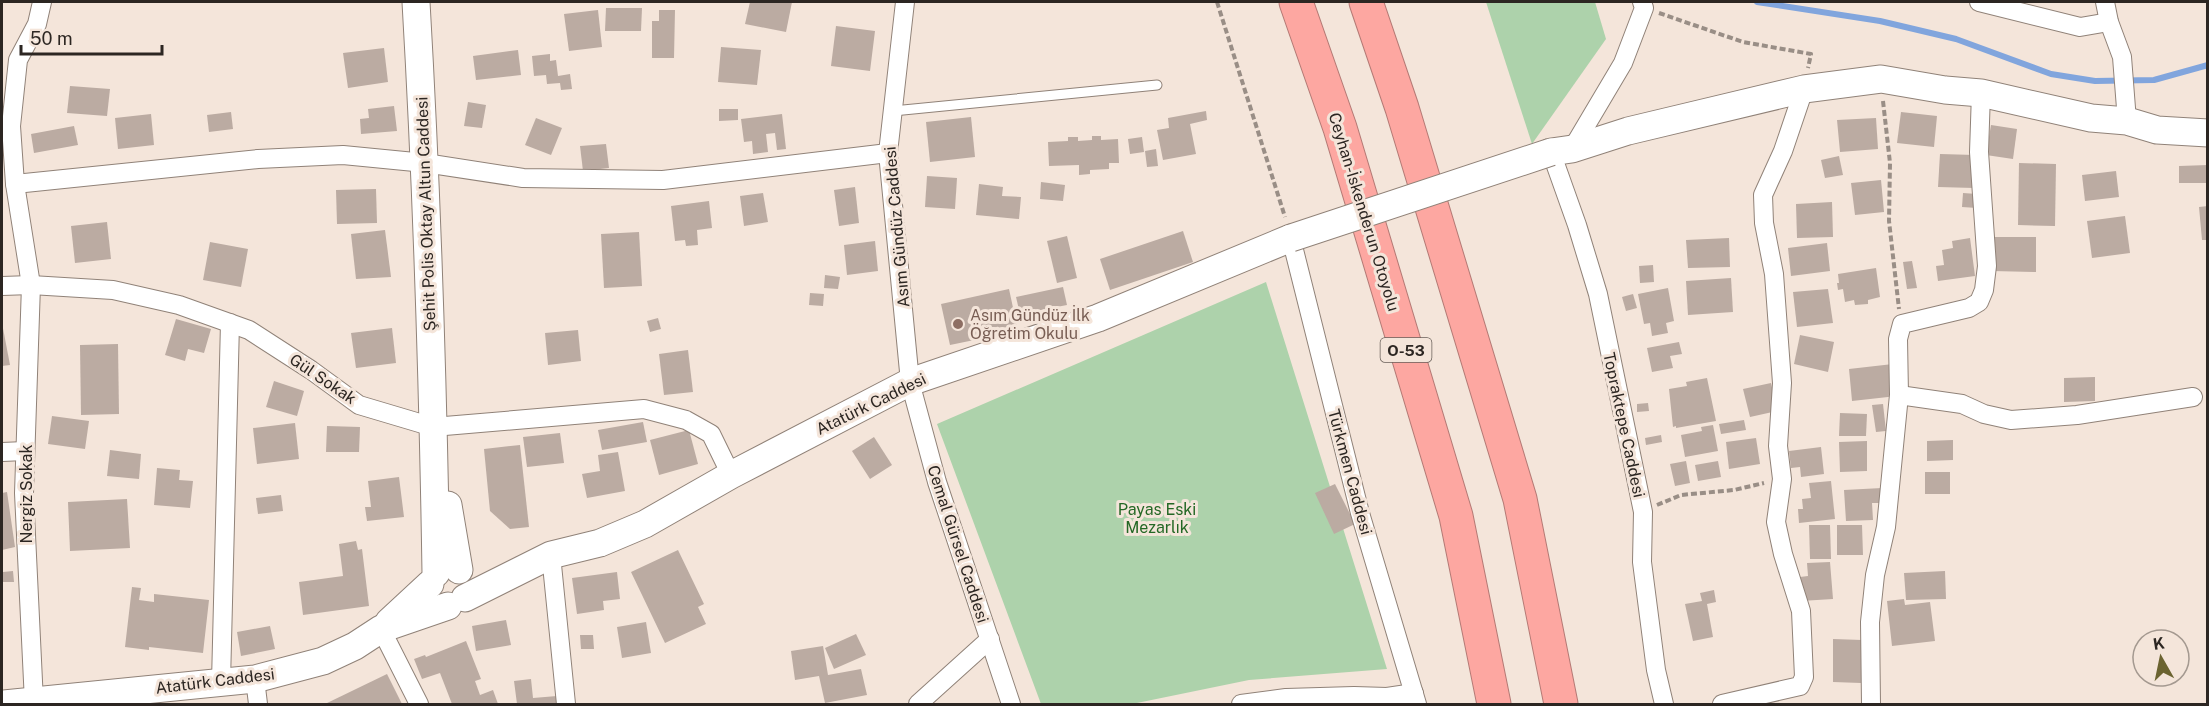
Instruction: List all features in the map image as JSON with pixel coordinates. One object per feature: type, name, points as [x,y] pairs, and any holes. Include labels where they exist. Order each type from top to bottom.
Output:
[{"type":"highway","name":"Ceyhan-İskenderun Otoyolu","points":[[1296,2],[1340,128],[1456,516],[1494,705]]},
{"type":"highway","points":[[1365,2],[1402,108],[1520,499],[1562,705]]},
{"type":"street","points":[[10,61],[37,24],[42,2]]},
{"type":"street","name":"Şehit Polis Oktay Altun Caddesi","points":[[416,2],[425,163],[434,427],[450,584]]},
{"type":"street","name":"Asım Gündüz Caddesi","points":[[900,2],[888,153],[910,382]]},
{"type":"street","points":[[1979,2],[2080,27],[2109,22]]},
{"type":"street","points":[[2105,2],[2123,65],[2126,111]]},
{"type":"street","points":[[1562,150],[1623,63],[1643,5]]},
{"type":"street","name":"Nergiz Sokak","points":[[10,61],[15,184],[32,285],[24,493],[42,702]]},
{"type":"street","name":"Atatürk Caddesi","points":[[4,705],[220,682],[256,692],[355,646],[450,584],[600,543],[645,524],[731,475],[910,382],[1098,318],[1291,238],[1562,150],[1628,131],[1804,89],[1881,79],[1945,90],[1981,93],[2091,118],[2126,111],[2157,130],[2208,133]]},
{"type":"street","points":[[1722,705],[1800,686],[1804,677],[1801,611],[1783,554],[1776,522],[1782,479],[1778,446],[1782,383],[1774,274],[1764,223],[1763,195],[1782,151],[1804,89]]},
{"type":"street","points":[[1871,705],[1870,622],[1875,575],[1887,527],[1899,395],[1898,339],[1902,324],[1969,308],[1979,302],[1984,290],[1987,266],[1979,152],[1981,93]]},
{"type":"street","name":"Topraktepe Caddesi","points":[[1562,150],[1577,225],[1598,294],[1643,512],[1642,562],[1656,670],[1664,705]]},
{"type":"street","points":[[15,184],[258,159],[343,155],[425,163],[523,178],[663,180],[888,153]]},
{"type":"street","name":"Türkmen Caddesi","points":[[1291,238],[1360,513],[1416,699]]},
{"type":"street","name":"Gül Sokak","points":[[2,286],[32,285],[113,290],[179,305],[249,330],[311,370],[359,405],[434,427],[644,409],[686,420],[711,434],[731,475]]},
{"type":"street","points":[[220,682],[230,323]]},
{"type":"street","name":"Cemal Gürsel Caddesi","points":[[910,382],[937,482],[1011,705]]},
{"type":"street","points":[[1899,395],[1962,404],[1984,414],[2011,420],[2077,415],[2193,397]]},
{"type":"street","points":[[2,453],[25,451]]},
{"type":"street","points":[[551,555],[566,705]]},
{"type":"street","points":[[381,629],[419,705]]},
{"type":"street","points":[[918,705],[990,639]]},
{"type":"street","points":[[1241,705],[1286,698],[1354,696],[1416,699]]},
{"type":"lane","points":[[893,111],[1157,85]]},
{"type":"path","points":[[1217,2],[1291,238]]},
{"type":"path","points":[[1643,5],[1743,42],[1811,54],[1804,89]]},
{"type":"path","points":[[1881,79],[1890,163],[1890,232],[1902,324]]},
{"type":"path","points":[[1643,512],[1681,495],[1734,490],[1782,479]]},
{"type":"green space","points":[[1486,2],[1595,2],[1606,39],[1532,144]]},
{"type":"green space","name":"Payas Eski Mezarlık","points":[[1266,282],[1387,669],[1249,680],[1132,704],[1041,704],[937,424]]},
{"type":"building","points":[[750,2],[792,2],[786,32],[745,24]]},
{"type":"building","points":[[606,8],[642,8],[641,31],[605,31]]},
{"type":"building","points":[[598,10],[602,47],[569,51],[564,14]]},
{"type":"building","points":[[659,10],[675,10],[674,58],[652,58],[652,21],[659,21]]},
{"type":"building","points":[[836,26],[875,31],[870,71],[831,66]]},
{"type":"building","points":[[721,47],[761,50],[757,85],[718,82]]},
{"type":"building","points":[[384,48],[388,82],[348,88],[343,53]]},
{"type":"building","points":[[518,50],[521,75],[476,80],[473,56]]},
{"type":"building","points":[[550,54],[550,61],[556,60],[558,76],[570,74],[572,89],[561,90],[560,83],[547,84],[546,75],[534,76],[532,56]]},
{"type":"building","points":[[70,86],[110,89],[107,116],[67,113]]},
{"type":"building","points":[[468,102],[486,105],[482,128],[464,126]]},
{"type":"building","points":[[394,106],[397,131],[361,134],[360,119],[369,118],[368,109]]},
{"type":"building","points":[[719,109],[738,109],[738,120],[719,121]]},
{"type":"building","points":[[1206,111],[1207,120],[1190,124],[1196,154],[1163,160],[1157,130],[1169,128],[1168,118]]},
{"type":"building","points":[[231,112],[233,129],[209,132],[207,115]]},
{"type":"building","points":[[1901,112],[1937,116],[1934,147],[1897,143]]},
{"type":"building","points":[[151,114],[154,145],[118,149],[115,118]]},
{"type":"building","points":[[782,114],[786,149],[777,150],[775,133],[766,134],[768,152],[753,154],[752,141],[744,142],[741,119]]},
{"type":"building","points":[[971,117],[975,157],[930,162],[926,122]]},
{"type":"building","points":[[536,118],[562,128],[551,155],[525,145]]},
{"type":"building","points":[[1876,118],[1878,149],[1840,152],[1837,120]]},
{"type":"building","points":[[1991,125],[2017,129],[2013,159],[1986,155]]},
{"type":"building","points":[[74,126],[78,145],[34,153],[31,134]]},
{"type":"building","points":[[1092,136],[1101,136],[1101,140],[1118,139],[1119,163],[1109,163],[1109,169],[1090,170],[1090,174],[1079,175],[1079,165],[1049,166],[1048,142],[1068,141],[1068,137],[1078,137],[1078,141],[1092,140]]},
{"type":"building","points":[[1142,137],[1144,152],[1130,154],[1128,139]]},
{"type":"building","points":[[606,144],[609,168],[583,171],[580,146]]},
{"type":"building","points":[[1156,149],[1158,166],[1147,167],[1145,151]]},
{"type":"building","points":[[1940,154],[1975,155],[1974,188],[1938,187]]},
{"type":"building","points":[[1839,156],[1843,175],[1825,178],[1821,160]]},
{"type":"building","points":[[2019,163],[2056,164],[2055,226],[2018,225]]},
{"type":"building","points":[[2208,165],[2208,183],[2179,183],[2179,166]]},
{"type":"building","points":[[2116,171],[2119,197],[2085,201],[2082,175]]},
{"type":"building","points":[[927,176],[957,178],[955,209],[925,207]]},
{"type":"building","points":[[1881,180],[1884,212],[1855,215],[1851,183]]},
{"type":"building","points":[[1041,182],[1065,185],[1063,201],[1040,199]]},
{"type":"building","points":[[979,184],[1003,187],[1002,196],[1021,197],[1019,219],[976,215]]},
{"type":"building","points":[[855,187],[859,223],[839,226],[834,190]]},
{"type":"building","points":[[376,189],[377,223],[337,224],[336,190]]},
{"type":"building","points":[[763,193],[768,222],[744,226],[740,196]]},
{"type":"building","points":[[1963,193],[1977,194],[1977,208],[1962,207]]},
{"type":"building","points":[[709,201],[712,228],[697,230],[698,245],[686,246],[685,240],[675,241],[671,206]]},
{"type":"building","points":[[1832,202],[1833,237],[1797,238],[1796,204]]},
{"type":"building","points":[[2208,206],[2208,240],[2202,240],[2199,207]]},
{"type":"building","points":[[2125,216],[2130,253],[2092,258],[2087,221]]},
{"type":"building","points":[[107,222],[111,259],[75,263],[71,226]]},
{"type":"building","points":[[385,230],[391,277],[356,279],[351,234]]},
{"type":"building","points":[[1183,231],[1193,262],[1110,290],[1100,259]]},
{"type":"building","points":[[639,232],[642,286],[604,288],[601,234]]},
{"type":"building","points":[[1067,236],[1077,278],[1057,283],[1047,241]]},
{"type":"building","points":[[1992,237],[2036,237],[2036,272],[1992,271]]},
{"type":"building","points":[[1729,238],[1730,267],[1688,268],[1686,240]]},
{"type":"building","points":[[1970,238],[1975,276],[1938,281],[1936,266],[1944,265],[1942,250],[1953,248],[1952,241]]},
{"type":"building","points":[[875,241],[878,271],[847,275],[844,245]]},
{"type":"building","points":[[210,242],[248,249],[241,287],[203,280]]},
{"type":"building","points":[[1827,243],[1830,271],[1791,276],[1788,248]]},
{"type":"building","points":[[1912,261],[1917,288],[1907,289],[1903,262]]},
{"type":"building","points":[[1653,265],[1654,282],[1640,283],[1639,266]]},
{"type":"building","points":[[1876,268],[1880,297],[1868,300],[1868,304],[1855,305],[1854,300],[1845,302],[1843,289],[1838,290],[1838,274]]},
{"type":"building","points":[[825,275],[840,277],[838,289],[824,288]]},
{"type":"building","points":[[1731,278],[1733,312],[1688,315],[1686,281]]},
{"type":"building","points":[[1063,287],[1067,305],[1020,314],[1016,297]]},
{"type":"building","points":[[1668,288],[1674,321],[1666,323],[1668,333],[1652,336],[1650,323],[1644,324],[1638,294]]},
{"type":"building","points":[[1009,289],[1018,331],[950,345],[941,304]]},
{"type":"building","points":[[1828,289],[1833,323],[1797,327],[1793,292]]},
{"type":"building","points":[[810,293],[824,294],[823,306],[809,305]]},
{"type":"building","points":[[1633,294],[1637,308],[1626,311],[1622,297]]},
{"type":"building","points":[[658,318],[661,329],[650,332],[647,321]]},
{"type":"building","points":[[176,319],[211,329],[204,353],[188,349],[185,361],[165,355]]},
{"type":"building","points":[[2,323],[10,365],[2,366]]},
{"type":"building","points":[[392,328],[396,363],[356,368],[351,333]]},
{"type":"building","points":[[578,330],[581,361],[548,365],[545,333]]},
{"type":"building","points":[[1800,335],[1834,342],[1828,372],[1794,364]]},
{"type":"building","points":[[1679,342],[1682,354],[1670,356],[1673,368],[1652,372],[1647,348]]},
{"type":"building","points":[[118,344],[119,414],[81,415],[80,345]]},
{"type":"building","points":[[688,350],[693,392],[664,395],[659,354]]},
{"type":"building","points":[[1893,364],[1897,396],[1852,401],[1849,369]]},
{"type":"building","points":[[2095,377],[2095,401],[2064,402],[2064,378]]},
{"type":"building","points":[[1707,378],[1716,421],[1673,427],[1669,389],[1687,386],[1686,382]]},
{"type":"building","points":[[274,381],[304,391],[297,416],[266,407]]},
{"type":"building","points":[[1771,383],[1777,411],[1750,417],[1743,389]]},
{"type":"building","points":[[1648,403],[1649,411],[1637,412],[1637,404]]},
{"type":"building","points":[[1883,404],[1886,431],[1876,432],[1872,405]]},
{"type":"building","points":[[1840,413],[1867,414],[1866,436],[1839,436]]},
{"type":"building","points":[[52,416],[89,421],[85,449],[48,444]]},
{"type":"building","points":[[1744,420],[1746,430],[1721,434],[1719,424]]},
{"type":"building","points":[[643,422],[647,442],[602,450],[598,430]]},
{"type":"building","points":[[295,423],[299,459],[257,464],[253,428]]},
{"type":"building","points":[[1713,425],[1718,451],[1685,457],[1681,435],[1702,431],[1701,427]]},
{"type":"building","points":[[327,426],[360,427],[359,452],[326,452]]},
{"type":"building","points":[[689,430],[698,464],[659,475],[650,440]]},
{"type":"building","points":[[560,433],[564,463],[527,467],[523,437]]},
{"type":"building","points":[[1661,435],[1662,442],[1646,445],[1645,438]]},
{"type":"building","points":[[874,437],[892,465],[870,479],[852,451]]},
{"type":"building","points":[[1756,438],[1760,464],[1729,469],[1726,442]]},
{"type":"building","points":[[1953,440],[1953,460],[1927,461],[1927,441]]},
{"type":"building","points":[[1867,441],[1867,471],[1840,472],[1839,442]]},
{"type":"building","points":[[520,445],[529,527],[510,529],[490,511],[484,449]]},
{"type":"building","points":[[1821,447],[1824,474],[1801,477],[1800,467],[1791,468],[1789,451]]},
{"type":"building","points":[[110,450],[141,454],[139,479],[107,476]]},
{"type":"building","points":[[618,452],[625,491],[587,498],[582,474],[600,471],[598,455]]},
{"type":"building","points":[[1686,461],[1690,483],[1675,486],[1670,464]]},
{"type":"building","points":[[1718,461],[1721,477],[1698,481],[1695,465]]},
{"type":"building","points":[[157,468],[180,470],[179,480],[193,481],[190,508],[154,505]]},
{"type":"building","points":[[1925,472],[1950,472],[1950,494],[1925,494]]},
{"type":"building","points":[[399,477],[404,517],[367,521],[365,507],[371,507],[368,481]]},
{"type":"building","points":[[1831,481],[1835,519],[1799,523],[1798,509],[1803,509],[1802,499],[1811,498],[1809,483]]},
{"type":"building","points":[[1335,484],[1355,524],[1334,534],[1315,493]]},
{"type":"building","points":[[1882,488],[1882,503],[1872,503],[1873,520],[1846,521],[1844,490]]},
{"type":"building","points":[[7,492],[15,547],[2,550],[2,493]]},
{"type":"building","points":[[281,495],[283,511],[258,514],[256,498]]},
{"type":"building","points":[[127,499],[130,548],[70,551],[68,502]]},
{"type":"building","points":[[1809,525],[1830,525],[1831,559],[1810,559]]},
{"type":"building","points":[[1837,525],[1862,525],[1863,555],[1837,555]]},
{"type":"building","points":[[356,541],[358,550],[362,549],[369,606],[303,615],[299,582],[343,576],[339,544]]},
{"type":"building","points":[[678,550],[704,604],[698,607],[706,624],[665,643],[631,572]]},
{"type":"building","points":[[1830,562],[1833,599],[1801,601],[1800,577],[1808,576],[1807,563]]},
{"type":"building","points":[[13,571],[14,582],[3,582],[3,572]]},
{"type":"building","points":[[1945,571],[1946,599],[1906,600],[1904,573]]},
{"type":"building","points":[[617,572],[620,599],[603,601],[604,610],[577,614],[572,578]]},
{"type":"building","points":[[132,587],[141,588],[139,600],[154,602],[154,594],[209,600],[203,653],[149,647],[149,650],[125,647]]},
{"type":"building","points":[[1714,590],[1716,602],[1707,604],[1713,637],[1693,641],[1685,604],[1702,601],[1700,593]]},
{"type":"building","points":[[1904,599],[1905,605],[1930,602],[1935,641],[1892,646],[1887,601]]},
{"type":"building","points":[[506,620],[511,645],[476,651],[472,626]]},
{"type":"building","points":[[646,622],[651,653],[622,658],[617,627]]},
{"type":"building","points":[[270,626],[275,649],[241,656],[237,632]]},
{"type":"building","points":[[856,634],[866,655],[834,669],[825,648]]},
{"type":"building","points":[[580,635],[593,635],[594,649],[581,649]]},
{"type":"building","points":[[1833,639],[1862,640],[1861,683],[1833,682]]},
{"type":"building","points":[[466,641],[481,679],[475,681],[480,695],[493,690],[498,704],[452,704],[440,673],[422,679],[414,659],[425,655],[426,657]]},
{"type":"building","points":[[823,646],[828,675],[861,669],[867,695],[825,703],[819,676],[795,680],[791,651]]},
{"type":"building","points":[[387,674],[402,704],[325,704]]},
{"type":"building","points":[[531,679],[533,698],[557,696],[558,704],[517,704],[514,681]]},
{"type":"waterway","points":[[1757,2],[1880,21],[1956,39],[2051,74],[2095,81],[2154,80],[2208,65]]},
{"type":"place","name":"Asım Gündüz İlk Öğretim Okulu","points":[[958,324]]}]
